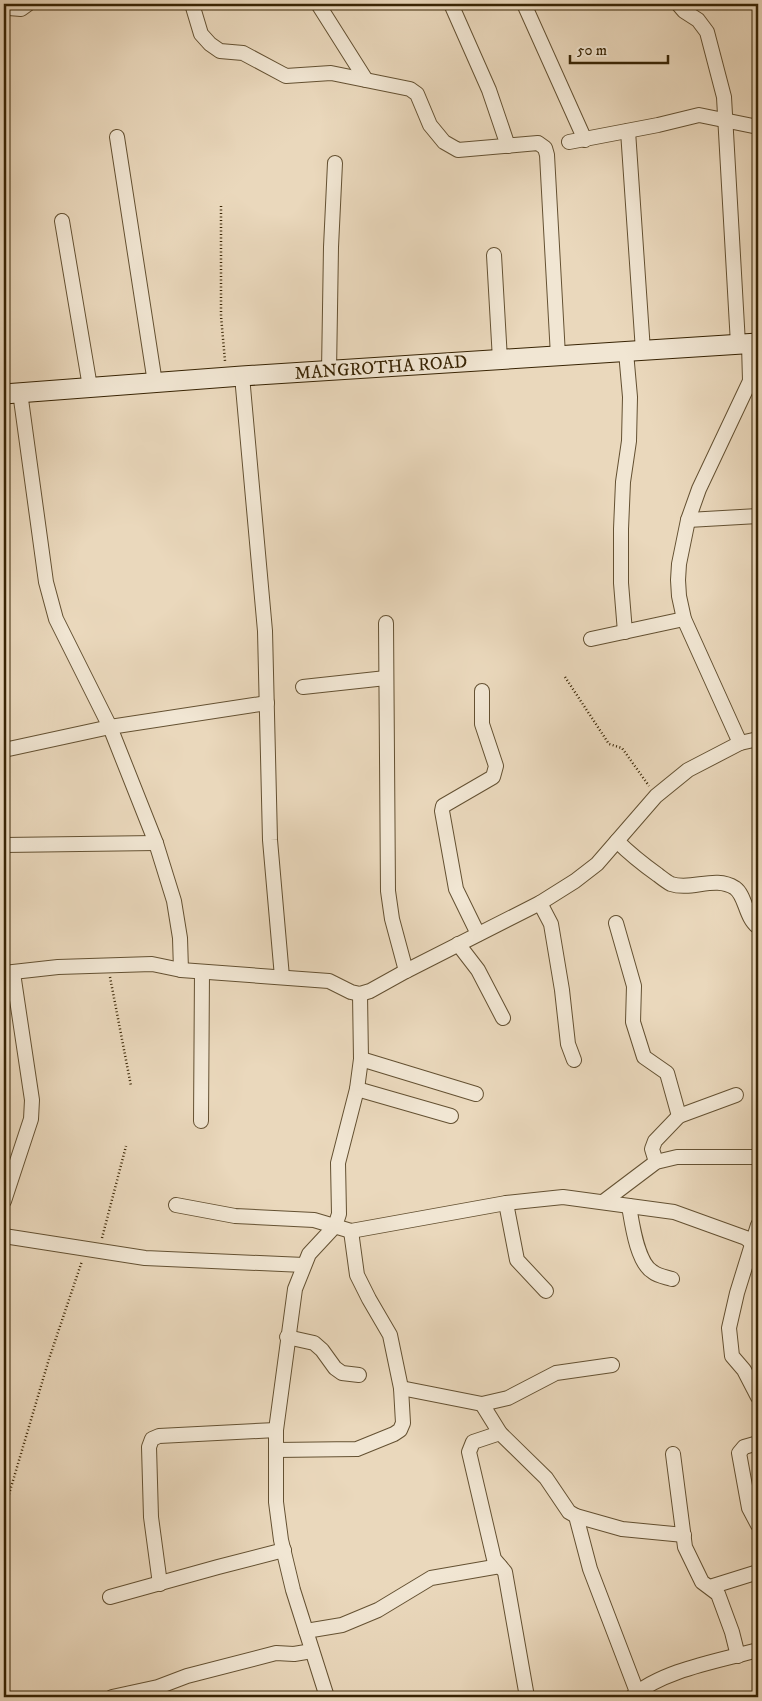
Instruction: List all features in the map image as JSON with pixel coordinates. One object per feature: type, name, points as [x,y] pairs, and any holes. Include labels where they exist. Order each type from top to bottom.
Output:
[{"type":"main road","name":"MANGROTHA ROAD","points":[[12,393],[748,344]]},
{"type":"street","points":[[4,5],[9,8],[22,9],[28,4]]},
{"type":"street","points":[[192,4],[201,34],[220,51],[243,53],[286,76],[331,73],[410,89],[417,94],[430,125],[444,142],[458,150],[538,143],[545,148],[547,155],[558,356]]},
{"type":"street","points":[[318,4],[366,80]]},
{"type":"street","points":[[451,4],[489,90],[508,146]]},
{"type":"street","points":[[524,4],[585,140]]},
{"type":"street","points":[[678,4],[684,11],[698,20],[707,32],[724,97],[750,381],[707,470],[688,520],[678,580],[684,619],[740,743]]},
{"type":"street","points":[[569,142],[699,115],[758,127]]},
{"type":"street","points":[[625,632],[621,583],[621,529],[623,482],[629,441],[634,351],[628,131]]},
{"type":"street","points":[[117,137],[155,383]]},
{"type":"street","points":[[330,371],[331,247],[335,163]]},
{"type":"street","points":[[62,222],[90,387]]},
{"type":"street","points":[[494,255],[500,360]]},
{"type":"street","points":[[234,377],[265,632],[270,840],[282,977]]},
{"type":"street","points":[[12,393],[46,582],[56,619],[110,727],[156,843],[174,901],[180,938],[181,970]]},
{"type":"street","points":[[688,520],[758,516]]},
{"type":"street","points":[[591,639],[684,619]]},
{"type":"street","points":[[386,623],[388,891],[392,919],[406,971]]},
{"type":"street","points":[[303,687],[386,678]]},
{"type":"street","points":[[478,934],[456,889],[442,811],[444,806],[493,777],[495,771],[496,766],[482,724],[482,691]]},
{"type":"street","points":[[4,750],[110,727],[267,703]]},
{"type":"street","points":[[4,1201],[31,1119],[32,1100],[9,973],[58,967],[152,964],[181,970],[329,981],[351,992],[360,994],[370,991],[540,903],[575,881],[597,864],[656,796],[688,770],[740,743],[758,739]]},
{"type":"street","points":[[617,841],[637,860],[670,884],[715,883],[734,888],[740,893],[746,909],[758,926]]},
{"type":"street","points":[[4,845],[156,843]]},
{"type":"street","points":[[540,903],[551,924],[562,990],[568,1044],[574,1060]]},
{"type":"street","points":[[616,922],[634,986],[633,1022],[644,1056],[667,1072],[679,1116]]},
{"type":"street","points":[[458,944],[478,970],[503,1018]]},
{"type":"street","points":[[201,1121],[202,972]]},
{"type":"street","points":[[327,1697],[293,1590],[284,1550],[276,1502],[276,1430],[287,1337],[295,1289],[309,1254],[335,1226],[338,1214],[338,1162],[357,1090],[361,1059],[360,994]]},
{"type":"street","points":[[361,1059],[476,1094]]},
{"type":"street","points":[[357,1090],[451,1116]]},
{"type":"street","points":[[656,1162],[652,1149],[655,1141],[679,1116],[736,1095]]},
{"type":"street","points":[[603,1202],[656,1162],[677,1157],[758,1157]]},
{"type":"street","points":[[176,1205],[235,1216],[314,1220],[351,1232],[506,1203],[563,1197],[674,1212],[746,1238],[755,1246]]},
{"type":"street","points":[[506,1203],[517,1260],[546,1291]]},
{"type":"street","points":[[628,1206],[636,1241],[645,1265],[653,1272],[672,1279]]},
{"type":"street","points":[[758,1224],[755,1246],[737,1293],[729,1328],[732,1356],[744,1370],[758,1397]]},
{"type":"street","points":[[276,1450],[356,1449],[394,1434],[400,1430],[403,1423],[401,1388],[390,1335],[368,1299],[357,1274],[351,1232]]},
{"type":"street","points":[[4,1236],[170,1260],[304,1265]]},
{"type":"street","points":[[287,1337],[314,1343],[322,1350],[335,1368],[342,1373],[359,1375]]},
{"type":"street","points":[[401,1388],[482,1404],[508,1398],[556,1373],[612,1365]]},
{"type":"street","points":[[482,1404],[500,1433],[546,1478],[569,1512],[576,1516],[622,1529],[684,1536]]},
{"type":"street","points":[[160,1584],[151,1517],[149,1447],[152,1439],[158,1436],[276,1430]]},
{"type":"street","points":[[500,1433],[473,1442],[469,1452],[494,1559],[505,1572],[526,1697]]},
{"type":"street","points":[[758,1443],[744,1447],[739,1453],[752,1491],[749,1508],[758,1526]]},
{"type":"street","points":[[673,1454],[685,1547],[702,1582],[718,1594],[732,1632],[738,1656]]},
{"type":"street","points":[[576,1516],[590,1569],[634,1695],[674,1673],[758,1650]]},
{"type":"street","points":[[110,1597],[284,1550]]},
{"type":"street","points":[[306,1631],[342,1625],[378,1610],[431,1578],[500,1566]]},
{"type":"street","points":[[710,1587],[758,1572]]},
{"type":"street","points":[[112,1697],[158,1687],[187,1676],[276,1653],[294,1654],[312,1651]]},
{"type":"path","points":[[221,206],[221,316],[234,377]]},
{"type":"path","points":[[565,677],[609,744],[622,748],[656,796]]},
{"type":"path","points":[[108,965],[131,1086]]},
{"type":"path","points":[[4,1510],[49,1359],[92,1250],[126,1146]]}]
